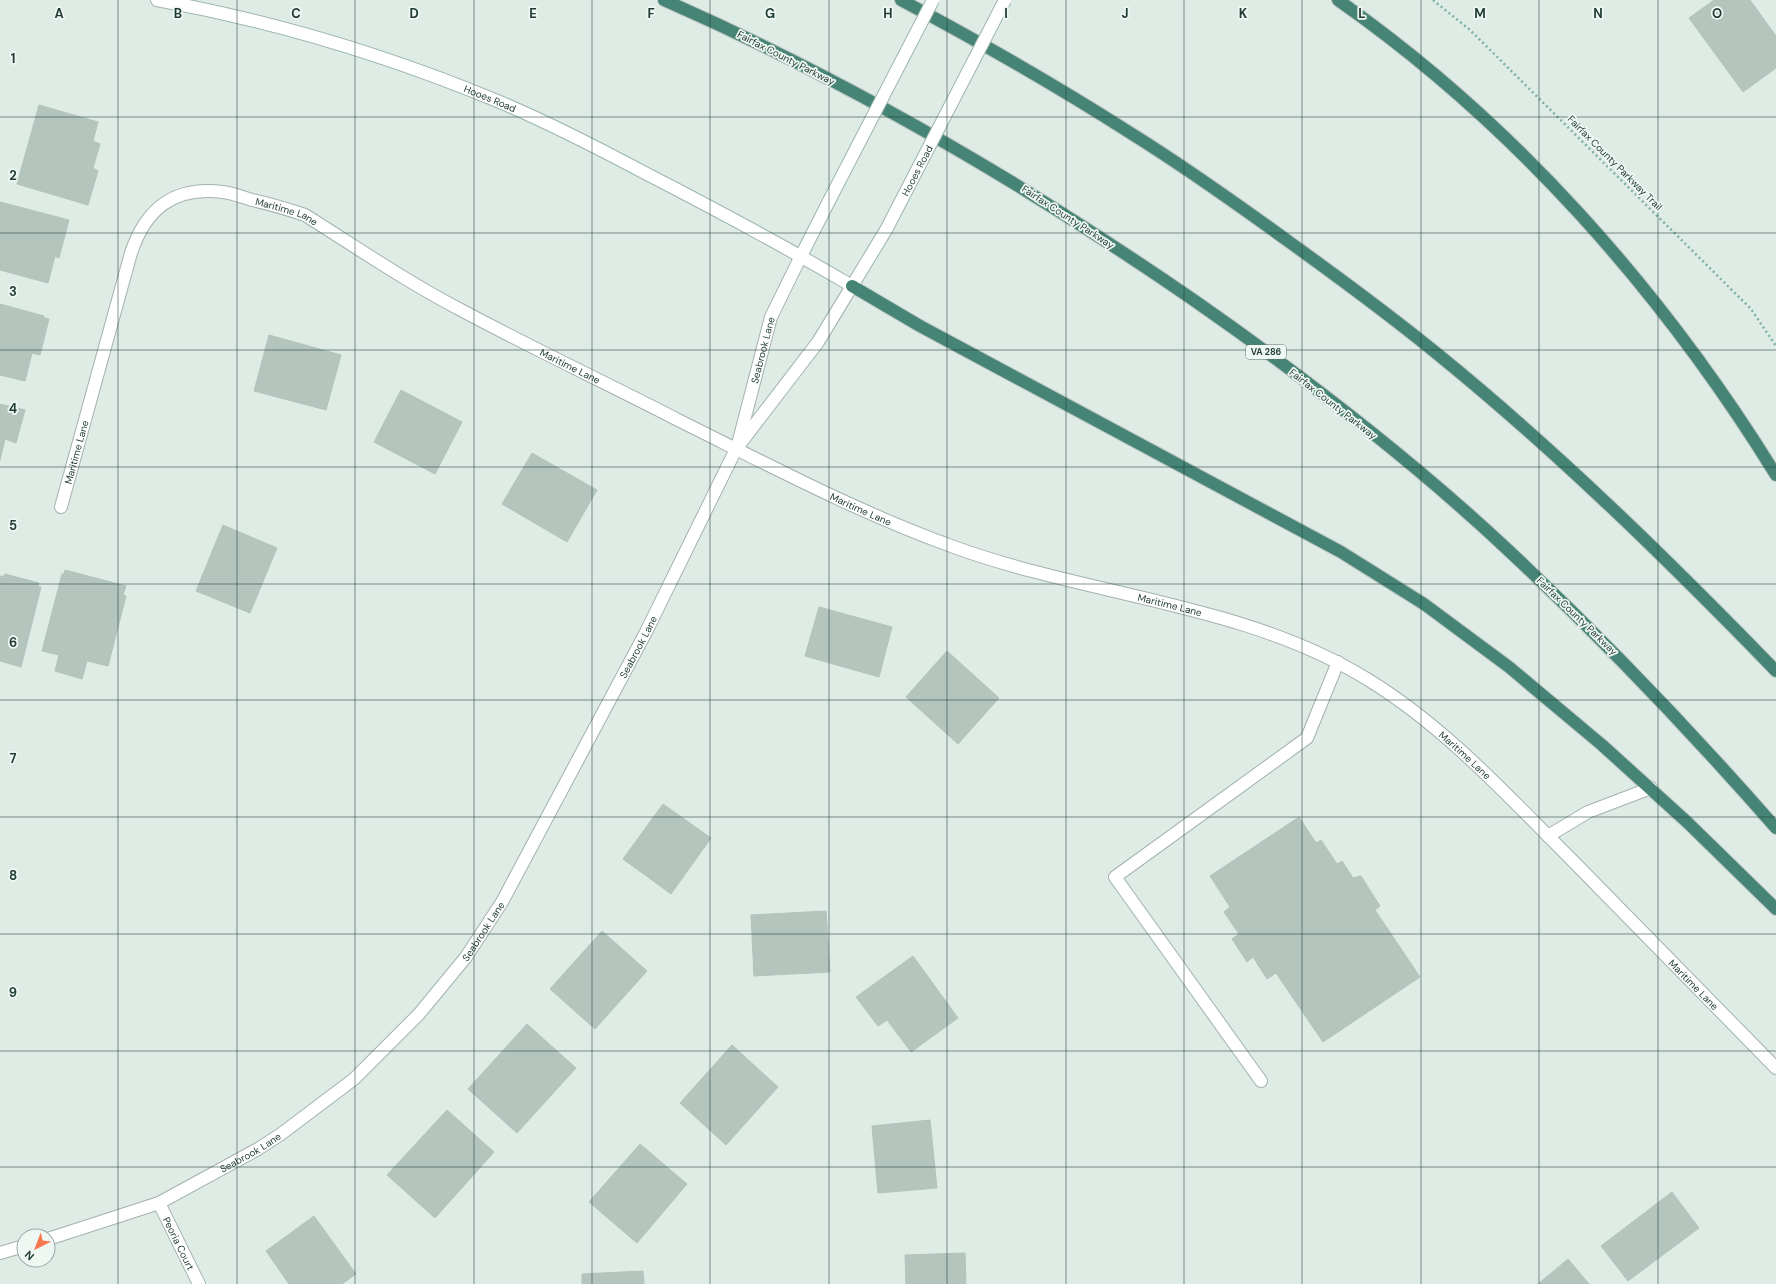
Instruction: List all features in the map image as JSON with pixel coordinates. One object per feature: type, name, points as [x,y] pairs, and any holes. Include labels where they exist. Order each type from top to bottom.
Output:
[{"type":"highway","name":"Fairfax County Parkway","points":[[664,0],[802,65],[896,115],[986,166],[1076,222],[1251,341],[1334,404],[1414,468],[1506,547],[1578,616],[1654,694],[1776,828]]},
{"type":"highway","points":[[901,0],[1048,82],[1134,135],[1238,205],[1348,285],[1434,351],[1529,432],[1696,589],[1776,671]]},
{"type":"highway","points":[[1338,0],[1422,63],[1469,104],[1530,162],[1579,214],[1627,267],[1675,327],[1714,380],[1776,475]]},
{"type":"highway","points":[[852,286],[920,326],[1297,528],[1382,577],[1424,604],[1509,667],[1651,788],[1776,909]]},
{"type":"street","name":"Hooes Road","points":[[157,0],[255,20],[320,38],[438,77],[496,100],[610,154],[744,224],[852,286],[886,230],[1005,0]]},
{"type":"street","points":[[801,256],[933,0]]},
{"type":"street","name":"Maritime Lane","points":[[61,507],[137,236],[146,221],[158,208],[172,198],[187,193],[206,191],[224,192],[305,215],[457,308],[736,449],[861,510],[910,531],[1002,564],[1231,621],[1269,633],[1338,662],[1367,679],[1423,719],[1483,772],[1776,1068]]},
{"type":"street","name":"Seabrook Lane","points":[[736,449],[771,317],[801,256]]},
{"type":"street","name":"Seabrook Lane","points":[[56,1236],[159,1203],[258,1149],[281,1134],[354,1079],[419,1014],[466,957],[502,902],[646,632],[736,449],[818,342],[852,286]]},
{"type":"street","points":[[1261,1081],[1115,877],[1308,738],[1338,662]]},
{"type":"street","points":[[1548,836],[1588,812],[1651,788]]},
{"type":"street","name":"Peoria Court","points":[[159,1203],[199,1284]]},
{"type":"street","points":[[0,1253],[16,1248]]},
{"type":"path","name":"Fairfax County Parkway Trail","points":[[1433,0],[1470,30],[1752,310],[1776,346]]},
{"type":"building","points":[[1714,0],[1750,0],[1776,36],[1776,68],[1743,92],[1689,18]]},
{"type":"building","points":[[39,105],[98,122],[93,141],[100,144],[93,168],[98,171],[88,205],[17,184]]},
{"type":"building","points":[[0,202],[69,220],[59,258],[55,256],[48,283],[0,270]]},
{"type":"building","points":[[0,304],[44,316],[44,318],[49,319],[40,355],[32,353],[25,381],[0,375]]},
{"type":"building","points":[[269,335],[341,355],[326,410],[254,391]]},
{"type":"building","points":[[401,390],[462,422],[435,474],[374,442]]},
{"type":"building","points":[[0,404],[25,410],[16,443],[5,439],[0,460]]},
{"type":"building","points":[[532,453],[597,490],[567,542],[502,504]]},
{"type":"building","points":[[223,525],[277,548],[250,613],[196,591]]},
{"type":"building","points":[[65,570],[126,586],[123,595],[126,596],[108,666],[87,661],[82,679],[55,671],[59,655],[42,651],[62,574],[64,574]]},
{"type":"building","points":[[5,574],[39,583],[38,587],[41,587],[21,667],[0,661],[0,581],[1,576],[4,576]]},
{"type":"building","points":[[819,607],[892,627],[879,677],[805,656]]},
{"type":"building","points":[[947,651],[999,698],[958,744],[906,697]]},
{"type":"building","points":[[663,804],[711,838],[671,894],[623,859]]},
{"type":"building","points":[[1299,817],[1316,843],[1321,840],[1337,864],[1342,861],[1353,878],[1361,876],[1380,906],[1375,910],[1420,977],[1323,1042],[1276,973],[1267,979],[1253,957],[1247,962],[1232,939],[1239,934],[1224,912],[1230,907],[1210,876]]},
{"type":"building","points":[[826,911],[830,972],[754,976],[751,915]]},
{"type":"building","points":[[602,931],[647,971],[595,1029],[550,989]]},
{"type":"building","points":[[913,956],[958,1018],[911,1052],[887,1020],[878,1026],[856,997]]},
{"type":"building","points":[[527,1024],[576,1068],[517,1133],[468,1089]]},
{"type":"building","points":[[732,1045],[778,1087],[726,1145],[680,1103]]},
{"type":"building","points":[[447,1110],[494,1152],[435,1218],[387,1175]]},
{"type":"building","points":[[930,1120],[937,1188],[878,1193],[872,1126]]},
{"type":"building","points":[[640,1144],[687,1184],[637,1243],[589,1202]]},
{"type":"building","points":[[1672,1192],[1699,1228],[1628,1281],[1601,1246]]},
{"type":"building","points":[[314,1216],[356,1274],[342,1284],[289,1284],[266,1251]]},
{"type":"building","points":[[965,1253],[966,1284],[906,1284],[905,1255]]},
{"type":"building","points":[[1568,1259],[1589,1284],[1538,1284]]},
{"type":"building","points":[[643,1271],[644,1284],[582,1284],[582,1274]]}]
